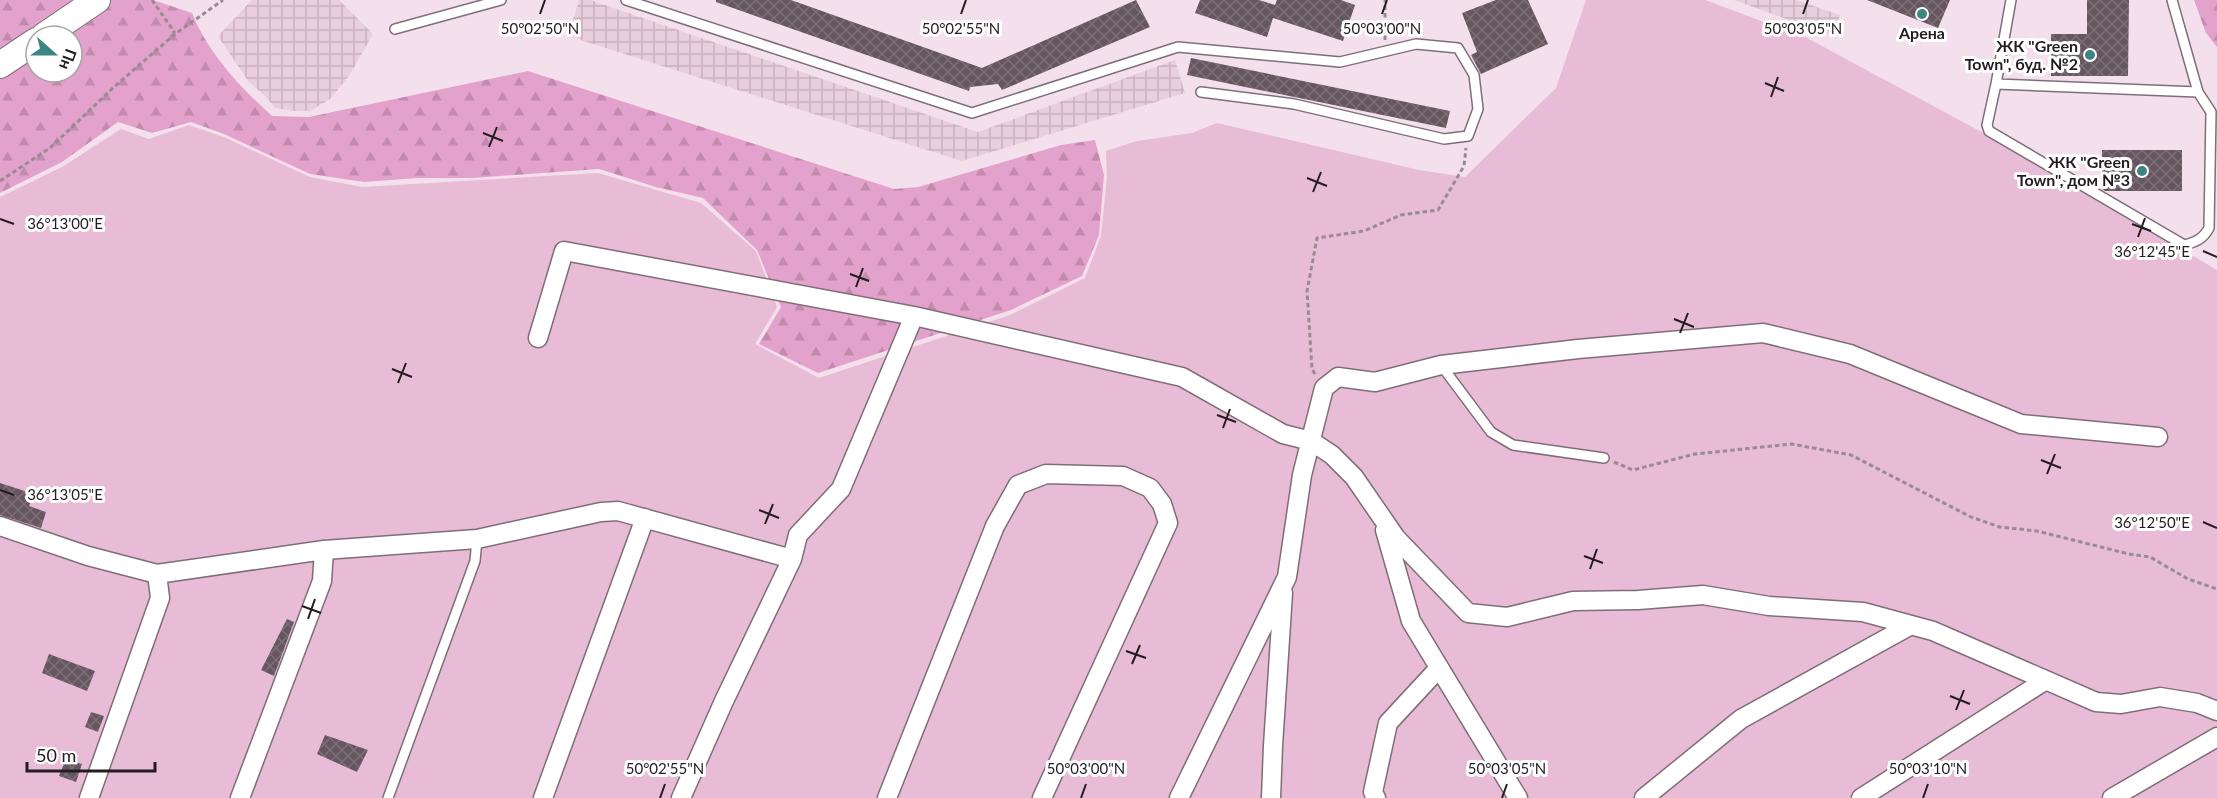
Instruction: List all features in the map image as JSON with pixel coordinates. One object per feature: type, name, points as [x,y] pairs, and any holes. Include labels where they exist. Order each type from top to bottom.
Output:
[{"type":"main road","points":[[62,24],[97,0]]},
{"type":"main road","points":[[0,65],[24,49]]},
{"type":"street","points":[[538,338],[564,251],[914,316],[1182,376],[1283,434],[1312,437],[1354,477],[1396,538],[1468,613],[1507,617],[1573,601],[1638,600],[1704,595],[1769,606],[1863,612],[1933,631],[2096,702],[2121,704],[2160,697],[2197,704],[2217,711]]},
{"type":"street","points":[[681,798],[724,701],[792,559],[798,535],[841,489],[914,316]]},
{"type":"street","points":[[1179,798],[1287,577],[1302,476],[1318,410],[1324,388],[1338,377],[1375,382],[1441,365],[1578,349],[1763,333],[1850,354],[2021,424],[2158,437]]},
{"type":"street","points":[[887,798],[995,526],[1018,485],[1046,474],[1123,476],[1150,488],[1162,504],[1168,523],[1042,798]]},
{"type":"street","points":[[0,526],[88,556],[157,574],[324,550],[477,539],[602,512],[618,511],[792,559]]},
{"type":"street","points":[[543,798],[645,518]]},
{"type":"street","points":[[1381,518],[1411,621],[1518,798]]},
{"type":"street","points":[[240,798],[322,581],[324,550]]},
{"type":"street","points":[[89,798],[160,598],[157,574]]},
{"type":"street","points":[[1271,798],[1284,584]]},
{"type":"street","points":[[1644,798],[1741,719],[1911,625]]},
{"type":"street","points":[[1376,798],[1373,792],[1388,723],[1439,668]]},
{"type":"street","points":[[1862,798],[2046,680]]},
{"type":"street","points":[[2112,798],[2217,737]]},
{"type":"lane","points":[[395,29],[501,0]]},
{"type":"lane","points":[[626,0],[972,113],[1178,47],[1340,62],[1416,44],[1458,48],[1474,75],[1478,109],[1468,136],[1444,139],[1294,104],[1201,92]]},
{"type":"lane","points":[[2011,0],[1987,126],[1989,131],[2184,245],[2204,238],[2209,228],[2211,112],[2198,92],[2172,0]]},
{"type":"lane","points":[[1996,84],[2198,92]]},
{"type":"lane","points":[[1441,365],[1491,432],[1514,445],[1604,458]]},
{"type":"lane","points":[[388,798],[475,561],[477,539]]},
{"type":"path","points":[[152,0],[175,34]]},
{"type":"path","points":[[0,181],[51,148],[114,87],[175,34],[224,0]]},
{"type":"path","points":[[1385,0],[1385,51]]},
{"type":"path","points":[[1324,388],[1312,369],[1307,291],[1317,238],[1364,231],[1401,215],[1438,210],[1464,166],[1468,136]]},
{"type":"path","points":[[1604,458],[1633,470],[1695,454],[1791,444],[1851,455],[1971,517],[2000,527],[2037,531],[2150,557],[2188,579],[2217,589]]},
{"type":"shaded area","points":[[252,0],[339,0],[373,34],[349,76],[330,99],[310,111],[275,108],[248,81],[218,36]]},
{"type":"shaded area","points":[[579,0],[590,0],[978,132],[1175,60],[1185,93],[962,161],[568,36]]},
{"type":"shaded area","points":[[1586,0],[1705,0],[1807,38],[1989,136],[2217,270],[2217,798],[0,798],[0,197],[62,167],[121,129],[149,139],[189,125],[224,137],[310,177],[362,187],[598,173],[701,203],[756,251],[777,307],[755,344],[819,378],[1010,315],[1085,278],[1101,236],[1107,177],[1106,151],[1137,141],[1192,133],[1217,123],[1419,170],[1465,177],[1556,88]]},
{"type":"shaded area","points":[[1734,0],[1797,0],[1840,15],[1833,36]]},
{"type":"green space","points":[[0,0],[153,0],[192,13],[207,42],[226,69],[272,116],[309,117],[528,71],[894,189],[918,187],[1061,145],[1095,140],[1104,175],[1099,235],[1082,276],[1011,310],[818,373],[759,344],[781,307],[757,250],[703,198],[656,187],[599,169],[472,178],[417,178],[364,182],[310,174],[224,134],[191,122],[152,133],[118,122],[62,162],[0,193]]},
{"type":"green space","points":[[2194,0],[2217,0],[2217,47],[2206,33]]},
{"type":"building","points":[[716,0],[791,0],[982,68],[1136,0],[1150,27],[1002,90],[998,84],[970,87],[969,91],[716,2]]},
{"type":"building","points":[[1200,0],[1259,0],[1275,5],[1277,0],[1341,0],[1355,5],[1343,41],[1273,18],[1267,37],[1195,13]]},
{"type":"building","points":[[1496,0],[1528,0],[1548,44],[1481,74],[1471,55],[1477,52],[1462,13]]},
{"type":"building","name":"Арена","points":[[1867,0],[1950,0],[1938,28]]},
{"type":"building","name":"ЖК \"Green Town\", буд. №2","points":[[2087,0],[2129,0],[2128,76],[2051,76],[2051,34],[2087,34]]},
{"type":"building","points":[[1191,58],[1450,111],[1446,128],[1187,75]]},
{"type":"building","name":"ЖК \"Green Town\", дом №3","points":[[2102,150],[2182,150],[2182,191],[2105,191],[2102,189]]},
{"type":"building","points":[[0,483],[34,494],[29,506],[46,512],[41,528],[0,515]]},
{"type":"building","points":[[287,619],[294,622],[274,676],[261,670]]},
{"type":"building","points":[[49,654],[95,671],[87,691],[42,673]]},
{"type":"building","points":[[91,712],[104,716],[98,732],[85,727]]},
{"type":"building","points":[[325,735],[368,750],[357,772],[317,754]]},
{"type":"building","points":[[66,759],[82,764],[76,782],[59,776]]},
{"type":"place","name":"Арена","points":[[1922,14]]},
{"type":"place","name":"ЖК \"Green Town\", буд. №2","points":[[2090,55]]},
{"type":"place","name":"ЖК \"Green Town\", дом №3","points":[[2142,171]]}]
